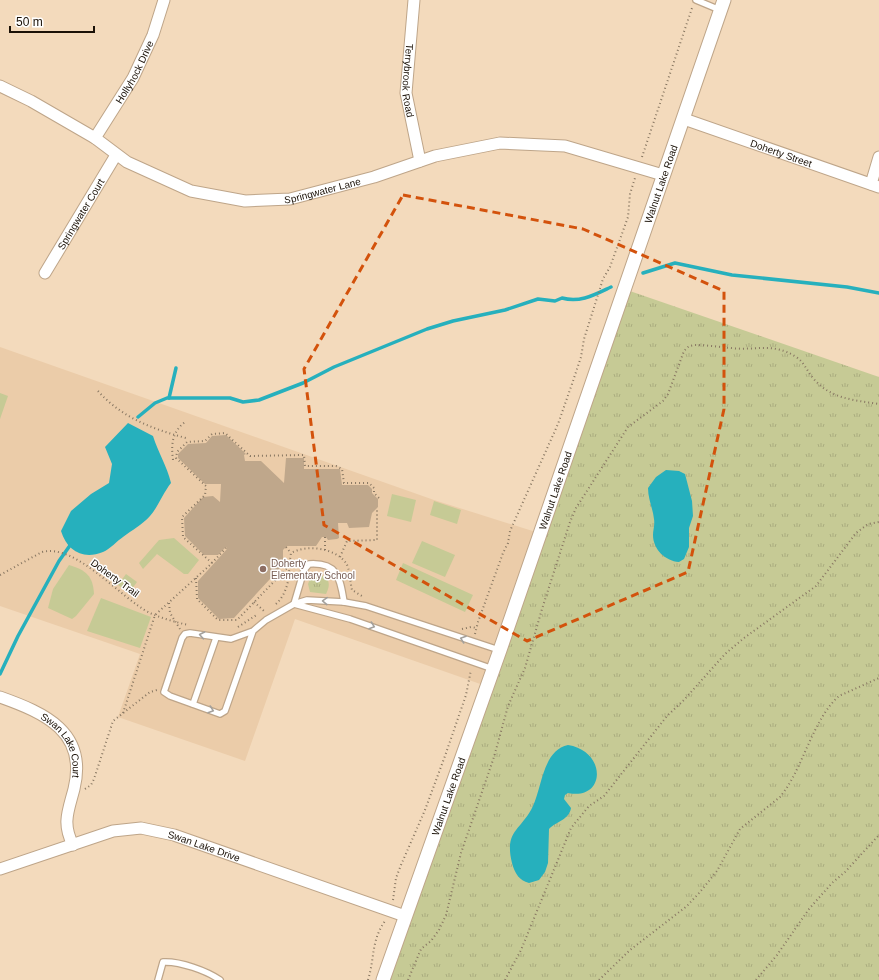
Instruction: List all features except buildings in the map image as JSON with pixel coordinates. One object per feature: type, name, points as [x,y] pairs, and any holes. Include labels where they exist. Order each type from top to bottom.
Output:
[{"type":"street","name":"Hollyhock Drive","points":[[95,138],[133,78],[153,35],[164,0]]},
{"type":"street","name":"Terrybrook Road","points":[[414,0],[406,93],[420,161]]},
{"type":"street","name":"Walnut Lake Road","points":[[383,980],[500,650],[722,5]]},
{"type":"street","name":"Springwater Lane","points":[[0,86],[31,101],[95,138],[127,162],[191,191],[245,201],[290,199],[374,177],[435,156],[500,144],[565,146],[663,175]]},
{"type":"street","name":"Doherty Street","points":[[684,119],[875,186]]},
{"type":"street","name":"Springwater Court","points":[[45,273],[116,155]]},
{"type":"street","points":[[875,186],[879,158]]},
{"type":"street","name":"Swan Lake Court","points":[[0,697],[33,709],[55,723],[65,734],[73,748],[76,763],[76,779],[66,822],[67,833],[73,845]]},
{"type":"street","name":"Swan Lake Drive","points":[[0,869],[113,831],[141,828],[174,834],[405,916]]},
{"type":"lane","points":[[696,0],[722,5]]},
{"type":"lane","points":[[294,604],[304,570],[309,564],[325,564],[337,574],[341,582],[344,602]]},
{"type":"lane","points":[[253,631],[225,711],[220,714],[170,696],[164,692],[184,635],[190,633],[231,639],[253,631],[266,620],[294,604],[307,600],[344,602],[366,606],[500,650]]},
{"type":"lane","points":[[294,604],[350,619],[493,669]]},
{"type":"lane","points":[[193,704],[216,638]]},
{"type":"lane","points":[[158,980],[163,962],[170,962],[204,971],[220,980]]},
{"type":"path","points":[[593,309],[603,279],[610,267],[628,217],[630,194],[692,8]]},
{"type":"path","points":[[408,980],[421,949],[432,941],[446,915],[461,853],[494,757],[508,706],[523,676],[540,616],[570,522],[576,508],[626,430],[663,400],[668,394],[684,351],[689,346],[694,345],[730,348],[764,346],[776,348],[797,357],[818,383],[833,394],[844,399],[879,404]]},
{"type":"path","points":[[98,391],[111,406],[135,420],[186,438]]},
{"type":"path","points":[[172,460],[171,448],[174,434],[179,426],[185,422]]},
{"type":"path","points":[[212,563],[183,537],[182,517],[205,495],[206,486],[176,458],[177,452],[187,442],[205,441],[212,434],[224,433],[250,456],[304,455],[305,466],[336,466],[342,469],[344,483],[369,483],[374,488],[374,493],[379,498]]},
{"type":"path","points":[[340,557],[347,541],[377,540],[377,510]]},
{"type":"path","points":[[505,980],[521,950],[571,828],[578,818],[589,806],[604,796],[667,716],[684,700],[725,654],[744,638],[816,586],[825,577],[856,533],[868,524],[879,522]]},
{"type":"path","points":[[325,537],[325,550]]},
{"type":"path","points":[[123,712],[155,614],[169,603],[226,548]]},
{"type":"path","points":[[286,548],[292,553]]},
{"type":"path","name":"Doherty Trail","points":[[0,575],[42,552],[59,552],[94,571],[138,605],[175,622],[191,626]]},
{"type":"path","points":[[275,604],[281,599],[288,582],[289,566]]},
{"type":"path","points":[[254,602],[264,611]]},
{"type":"path","points":[[169,603],[170,613],[184,635]]},
{"type":"path","points":[[235,629],[270,608]]},
{"type":"path","points":[[599,980],[630,950],[687,906],[717,872],[740,829],[780,797],[786,789],[821,720],[834,701],[843,694],[879,678]]},
{"type":"path","points":[[73,794],[91,784],[94,779],[113,721],[150,692],[164,689]]},
{"type":"path","points":[[756,980],[777,955],[814,904],[879,835]]},
{"type":"highlighted area","points":[[403,195],[583,229],[724,291],[724,409],[688,572],[527,641],[324,525],[304,369]]},
{"type":"shaded area","name":"Doherty Elementary School","points":[[0,347],[434,500],[539,533],[486,686],[295,619],[245,761],[118,717],[140,654],[0,606]]},
{"type":"green space","points":[[624,289],[879,377],[879,980],[386,980]]},
{"type":"green space","points":[[0,393],[8,396],[0,419]]},
{"type":"green space","points":[[392,494],[416,500],[411,522],[387,516]]},
{"type":"green space","points":[[434,501],[461,510],[457,524],[430,515]]},
{"type":"green space","points":[[174,538],[199,560],[188,574],[184,574],[157,554],[143,569],[139,563],[159,540]]},
{"type":"green space","points":[[422,541],[455,555],[445,577],[412,563]]},
{"type":"green space","points":[[403,563],[473,595],[465,612],[396,580]]},
{"type":"green space","points":[[69,565],[80,569],[88,575],[92,583],[94,594],[72,619],[48,608],[53,589]]},
{"type":"green space","points":[[126,574],[137,582],[129,593],[118,585]]},
{"type":"green space","points":[[320,575],[324,576],[329,583],[326,594],[310,592],[308,584],[310,579]]},
{"type":"green space","points":[[101,598],[151,617],[140,648],[87,631]]},
{"type":"water","points":[[128,423],[153,436],[171,483],[150,516],[106,551],[89,555],[77,552],[67,544],[61,531],[71,511],[91,494],[109,483],[112,464],[105,447]]},
{"type":"water","points":[[666,470],[679,471],[685,474],[692,501],[693,516],[689,528],[689,547],[684,559],[679,562],[665,557],[661,553],[655,545],[653,535],[653,511],[648,488],[656,477]]},
{"type":"water","points":[[568,745],[581,749],[590,756],[595,765],[597,774],[595,783],[590,790],[581,793],[568,793],[565,795],[564,799],[571,808],[570,812],[565,818],[549,829],[548,863],[545,872],[539,880],[529,883],[520,878],[513,867],[510,844],[515,832],[533,806],[548,761],[560,748]]},
{"type":"waterway","points":[[643,273],[675,263],[732,275],[847,287],[879,293]]},
{"type":"waterway","points":[[138,417],[155,403],[167,398],[230,398],[243,402],[259,400],[303,383],[334,367],[427,329],[453,321],[505,310],[538,299],[555,301],[562,298],[575,300],[581,299],[611,287]]},
{"type":"waterway","points":[[169,398],[176,368]]},
{"type":"waterway","points":[[0,674],[18,636],[59,561],[71,544]]},
{"type":"place","name":"Doherty Elementary School","points":[[263,569]]}]
